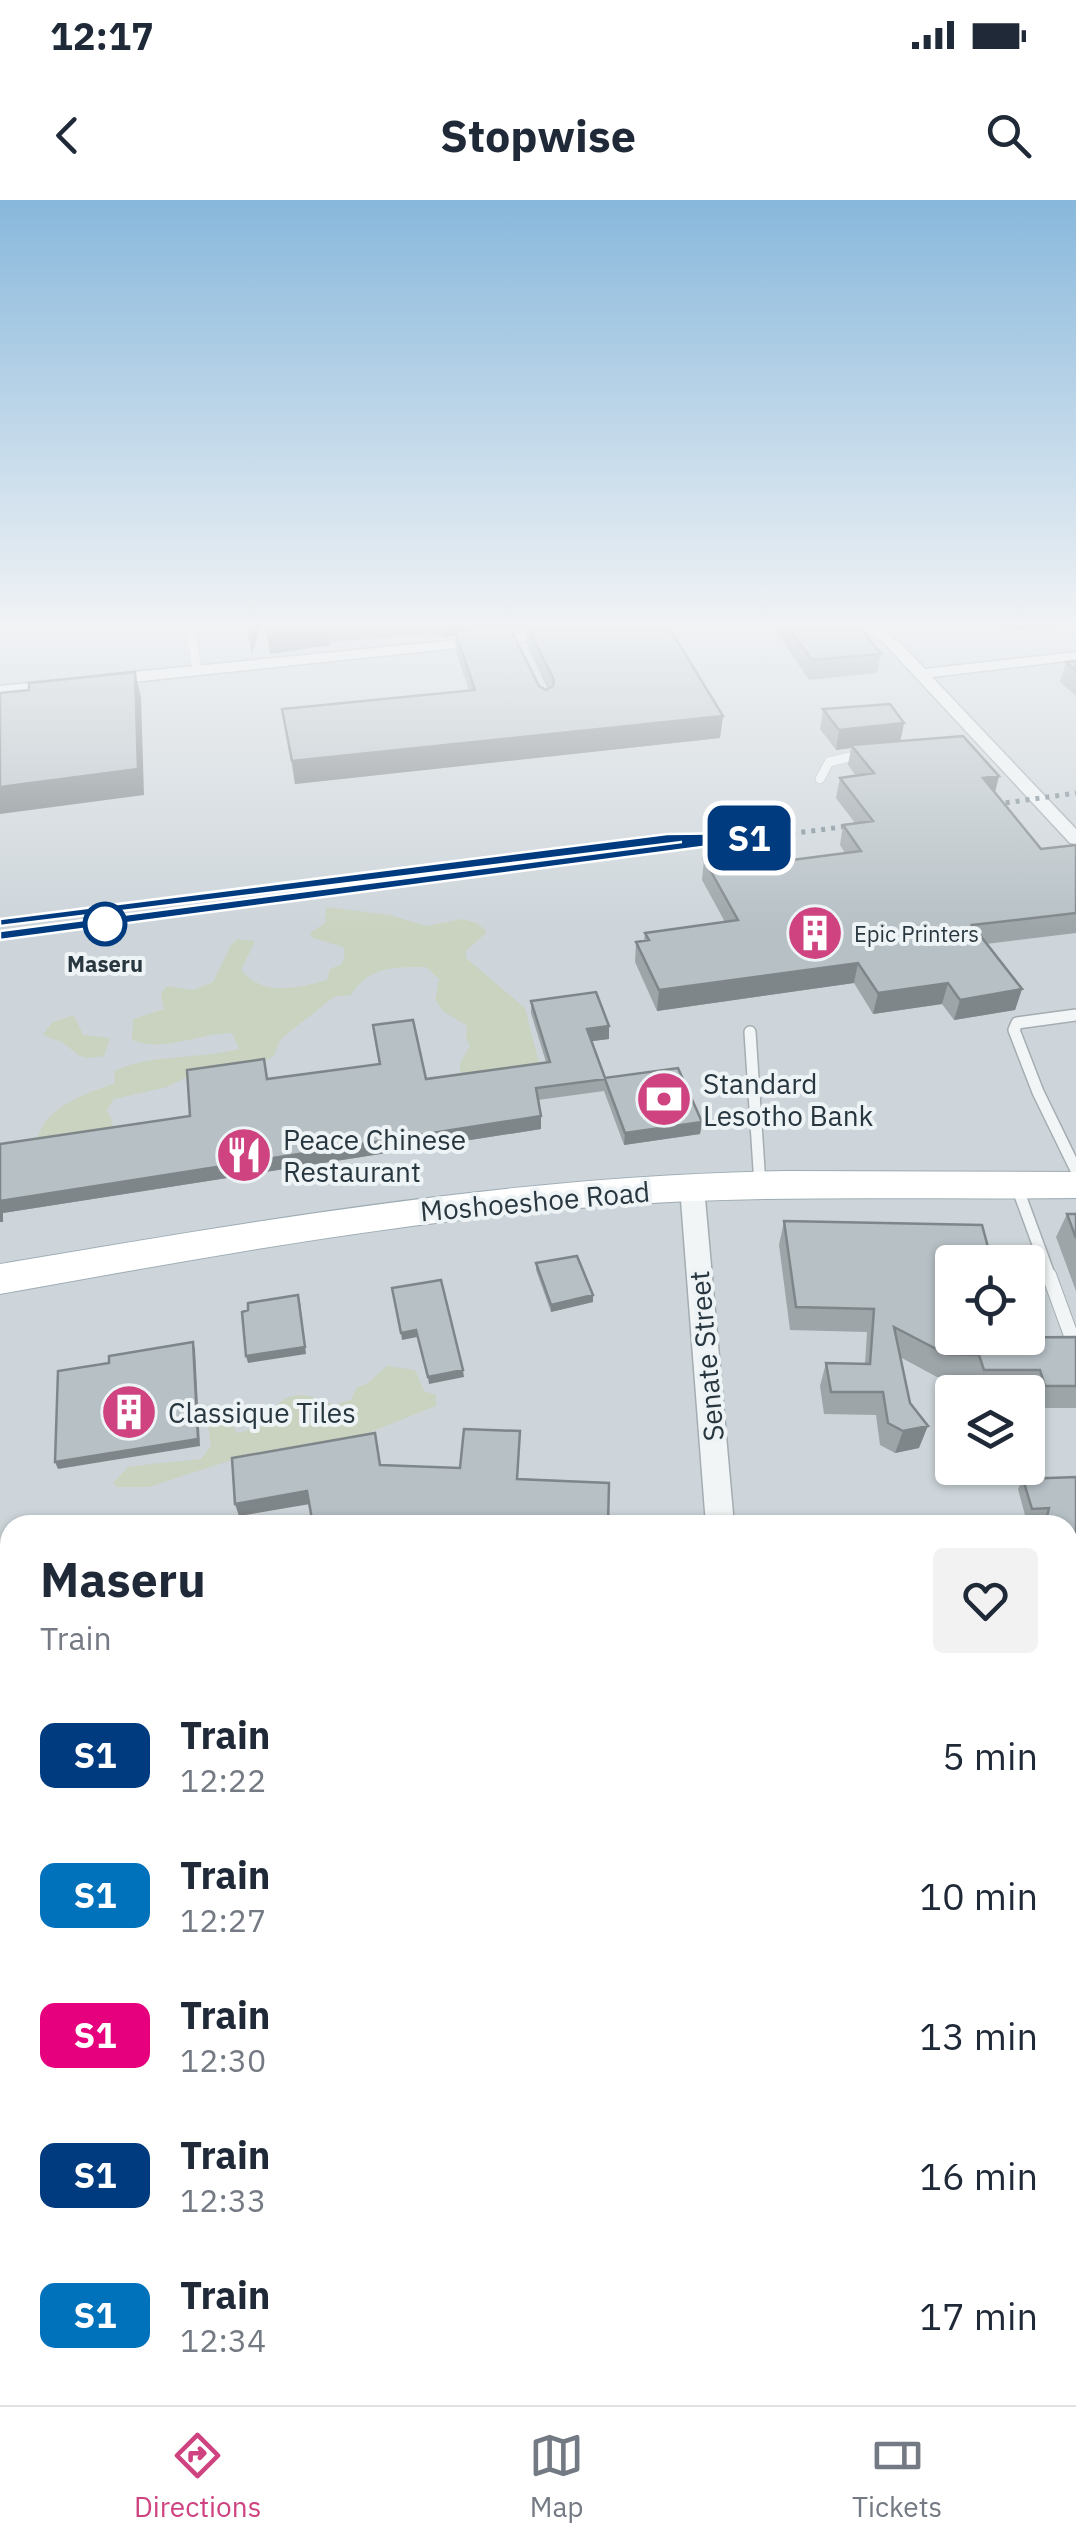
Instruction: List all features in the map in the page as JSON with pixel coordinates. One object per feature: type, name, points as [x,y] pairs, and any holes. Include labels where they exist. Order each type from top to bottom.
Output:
[{"type":"main road","name":"Moshoeshoe Road","points":[[0,1278],[499,1202],[692,1187],[1076,1185]]},
{"type":"street","points":[[963,724],[1076,839]]},
{"type":"street","name":"Senate Street","points":[[692,1187],[719,1515]]},
{"type":"street","points":[[380,2405],[582,2405]]},
{"type":"lane","points":[[820,778],[836,758],[875,753]]},
{"type":"lane","points":[[1076,1015],[1028,1019],[1017,1022],[1014,1030],[1038,1092],[1076,1170]]},
{"type":"lane","points":[[750,1032],[760,1187]]},
{"type":"lane","points":[[1017,1186],[1076,1349]]},
{"type":"shaded area","points":[[0,724],[1076,724],[1076,1515],[0,1515]]},
{"type":"green space","points":[[326,907],[390,915],[426,926],[462,919],[477,923],[487,932],[466,951],[466,958],[525,1008],[540,1067],[471,1080],[460,1071],[470,1046],[467,1026],[443,1011],[435,1000],[439,979],[426,967],[393,968],[366,978],[351,995],[334,997],[280,1040],[274,1056],[259,1064],[187,1077],[167,1087],[114,1099],[107,1110],[113,1123],[110,1132],[85,1139],[38,1137],[59,1109],[115,1083],[114,1071],[160,1059],[239,1049],[232,1033],[157,1044],[132,1040],[133,1019],[164,1009],[161,994],[167,986],[193,990],[213,982],[231,945],[238,939],[255,941],[241,970],[259,984],[292,988],[327,980],[330,969],[342,964],[345,952],[343,947],[313,938],[310,933],[325,923]]},
{"type":"green space","points":[[74,1015],[83,1035],[110,1038],[104,1056],[82,1057],[43,1034],[53,1022]]},
{"type":"green space","points":[[387,1366],[415,1370],[424,1391],[436,1395],[436,1406],[371,1432],[362,1440],[297,1451],[257,1452],[149,1487],[117,1487],[113,1483],[128,1467],[201,1459],[211,1446],[207,1418],[217,1407],[237,1413],[233,1426],[237,1433],[251,1429],[286,1398],[313,1397],[334,1405],[351,1400],[357,1387],[367,1384]]},
{"type":"building","points":[[0,724],[137,724],[138,769],[0,787]]},
{"type":"building","points":[[285,724],[647,724],[292,761]]},
{"type":"building","points":[[834,724],[896,724],[839,730]]},
{"type":"building","points":[[963,736],[999,776],[983,778],[1041,849],[1076,845],[1076,913],[972,925],[1022,989],[960,1000],[948,983],[878,993],[858,963],[659,990],[636,942],[649,940],[645,933],[738,920],[704,859],[785,849],[792,860],[861,851],[843,825],[873,821],[840,778],[874,773],[851,745]]},
{"type":"building","points":[[596,992],[609,1026],[587,1029],[605,1078],[678,1068],[702,1122],[625,1133],[605,1079],[536,1088],[541,1116],[0,1201],[0,1144],[190,1116],[187,1070],[264,1059],[267,1079],[380,1064],[373,1025],[413,1020],[426,1079],[550,1062],[531,1001]]},
{"type":"building","points":[[1067,1214],[1076,1214],[1076,1238]]},
{"type":"building","points":[[784,1221],[982,1225],[987,1245],[935,1245],[935,1348],[894,1327],[910,1403],[928,1426],[903,1431],[888,1423],[883,1392],[831,1392],[826,1363],[870,1364],[874,1309],[796,1307]]},
{"type":"building","points":[[577,1256],[593,1295],[551,1305],[536,1263]]},
{"type":"building","points":[[441,1280],[463,1370],[428,1377],[416,1330],[401,1333],[392,1288]]},
{"type":"building","points":[[298,1295],[305,1347],[246,1356],[242,1312],[248,1310],[248,1303]]},
{"type":"building","points":[[1045,1337],[1076,1337],[1076,1386],[1045,1386],[1045,1375],[1040,1370],[984,1370],[979,1355],[1045,1355]]},
{"type":"building","name":"Classique Tiles","points":[[193,1342],[198,1439],[55,1462],[58,1371],[109,1363],[109,1356]]},
{"type":"building","points":[[464,1429],[520,1431],[517,1479],[609,1483],[608,1515],[311,1515],[307,1491],[235,1504],[232,1458],[375,1433],[380,1465],[460,1468]]},
{"type":"building","points":[[1076,1477],[1076,1515],[1047,1515],[1049,1508],[1032,1509],[1025,1485],[1045,1485],[1045,1478]]},
{"type":"railway","points":[[976,807],[1076,793]]},
{"type":"railway","points":[[236,905],[873,823]]},
{"type":"railway","points":[[0,936],[255,903]]},
{"type":"train","name":"S1","points":[[0,923],[667,838],[750,838],[0,936]]},
{"type":"place","name":"Maseru","points":[[105,924]]},
{"type":"place","name":"Epic Printers","points":[[815,933]]},
{"type":"place","name":"Standard Lesotho Bank","points":[[664,1099]]},
{"type":"place","name":"Peace Chinese Restaurant","points":[[244,1155]]},
{"type":"place","name":"Classique Tiles","points":[[129,1412]]}]
